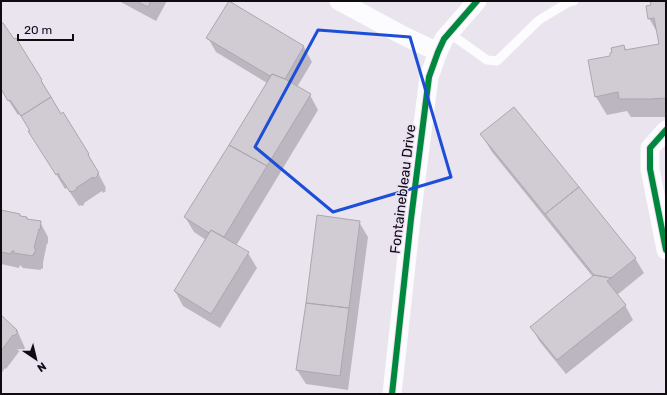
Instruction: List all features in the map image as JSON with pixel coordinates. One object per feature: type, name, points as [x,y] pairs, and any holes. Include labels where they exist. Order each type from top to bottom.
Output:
[{"type":"street","points":[[339,1],[404,36],[438,52]]},
{"type":"street","name":"Fontainebleau Drive","points":[[392,394],[424,109],[429,77],[444,39],[477,1]]},
{"type":"street","points":[[666,130],[650,148],[650,169],[666,250]]},
{"type":"lane","points":[[449,33],[487,60],[497,61],[539,20],[569,2],[574,1]]},
{"type":"highlighted area","points":[[318,30],[410,37],[451,177],[333,212],[255,147]]},
{"type":"building","points":[[136,1],[151,1],[148,7]]},
{"type":"building","points":[[229,1],[304,46],[285,79],[272,74],[270,76],[206,38]]},
{"type":"building","points":[[650,1],[666,1],[666,98],[619,99],[618,92],[595,97],[588,60],[610,56],[610,53],[612,52],[611,48],[624,45],[625,50],[659,44],[654,18],[648,19],[646,6],[651,5]]},
{"type":"building","points":[[1,23],[3,23],[14,39],[16,38],[51,97],[21,116],[10,100],[8,101],[1,89]]},
{"type":"building","points":[[272,74],[285,79],[311,94],[267,166],[229,145]]},
{"type":"building","points":[[51,97],[61,114],[63,112],[99,173],[94,179],[93,177],[72,192],[70,192],[61,180],[58,173],[56,175],[28,131],[30,131],[21,116]]},
{"type":"building","points":[[514,107],[579,187],[545,214],[480,134]]},
{"type":"building","points":[[229,145],[267,166],[224,237],[211,230],[209,233],[184,217]]},
{"type":"building","points":[[579,187],[636,258],[611,278],[594,275],[545,214]]},
{"type":"building","points":[[1,210],[20,214],[20,216],[27,217],[27,219],[41,221],[40,230],[39,229],[34,248],[36,249],[33,256],[14,253],[14,251],[12,251],[11,254],[1,252]]},
{"type":"building","points":[[317,215],[360,221],[349,308],[306,303]]},
{"type":"building","points":[[211,230],[249,252],[211,314],[174,291]]},
{"type":"building","points":[[594,275],[611,278],[607,281],[626,305],[557,360],[530,327]]},
{"type":"building","points":[[306,303],[349,308],[340,376],[296,370]]},
{"type":"building","points":[[1,315],[18,332],[14,336],[13,335],[1,351]]},
{"type":"cycle path","points":[[392,394],[411,219],[429,77],[444,39],[477,1]]},
{"type":"cycle path","points":[[666,130],[650,148],[650,169],[666,250]]}]
